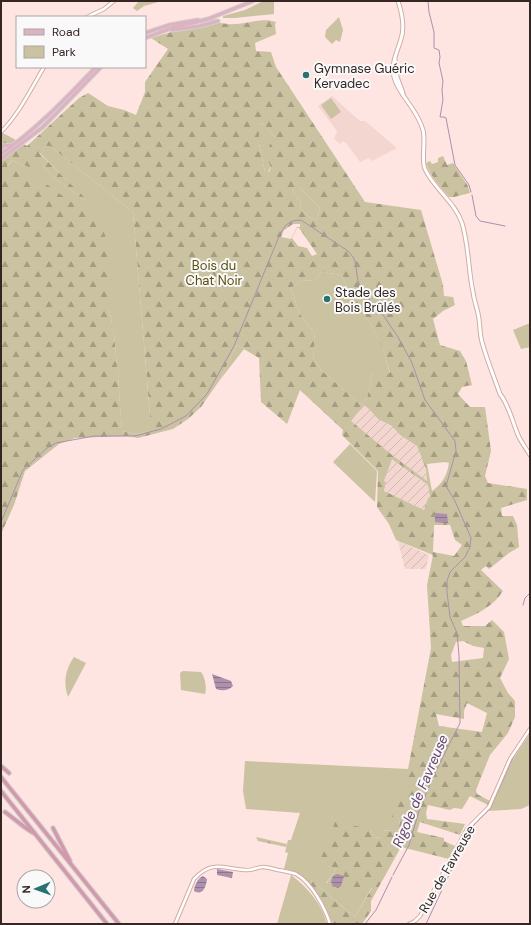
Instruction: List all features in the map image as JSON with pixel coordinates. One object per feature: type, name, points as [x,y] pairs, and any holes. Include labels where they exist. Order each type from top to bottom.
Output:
[{"type":"highway","points":[[1,766],[9,773]]},
{"type":"highway","points":[[1,777],[119,924]]},
{"type":"highway","points":[[1,790],[108,924]]},
{"type":"highway","points":[[5,812],[35,834]]},
{"type":"highway","points":[[53,828],[71,864]]},
{"type":"main road","points":[[146,38],[162,31],[224,13],[253,1]]},
{"type":"main road","points":[[398,1],[403,24],[402,38],[396,52],[395,60],[397,77],[405,96],[418,117],[423,130],[425,138],[424,166],[434,182],[453,206],[462,223],[484,350],[500,394],[505,399],[506,406],[519,437],[530,455]]},
{"type":"main road","points":[[146,33],[169,25],[209,18]]},
{"type":"main road","points":[[162,31],[200,26],[218,21]]},
{"type":"main road","points":[[1,154],[53,112],[95,68]]},
{"type":"main road","points":[[1,159],[43,126],[100,68]]},
{"type":"main road","points":[[1,146],[15,144]]},
{"type":"street","points":[[89,16],[107,7],[114,1]]},
{"type":"street","points":[[1,132],[30,92],[43,68]]},
{"type":"street","name":"Rue de Favreuse","points":[[409,924],[418,918],[425,907],[467,829],[489,807],[510,759],[530,728]]},
{"type":"street","points":[[175,924],[192,884],[199,874],[210,867],[218,866],[245,870],[253,870],[263,867],[289,872],[302,878],[321,903],[330,924]]},
{"type":"shaded area","points":[[332,96],[360,121],[365,121],[397,148],[372,161],[369,158],[360,162],[347,144],[343,141],[340,144],[334,139],[337,131],[318,106]]},
{"type":"shaded area","points":[[364,405],[378,419],[392,426],[400,435],[417,446],[426,469],[427,482],[350,421]]},
{"type":"shaded area","points":[[392,458],[428,485],[430,498],[428,498],[424,510],[384,491],[386,483],[384,481]]},
{"type":"shaded area","points":[[435,513],[447,514],[448,523],[435,522]]},
{"type":"shaded area","points":[[398,541],[429,555],[426,569],[405,569]]},
{"type":"shaded area","points":[[212,674],[231,681],[233,686],[225,690],[216,689]]},
{"type":"shaded area","points":[[217,869],[233,872],[232,878],[217,875]]},
{"type":"shaded area","points":[[337,874],[344,876],[341,886],[338,888],[332,885],[331,881],[333,876]]},
{"type":"shaded area","points":[[203,876],[207,879],[204,890],[202,892],[194,891],[199,878]]},
{"type":"green space","points":[[139,1],[162,1],[144,6],[137,11],[133,8]]},
{"type":"green space","points":[[263,1],[274,1],[274,14],[223,18],[223,16],[245,10]]},
{"type":"green space","points":[[339,17],[343,30],[340,42],[336,40],[332,44],[325,37],[326,30]]},
{"type":"green space","name":"Bois du Chat Noir","points":[[215,18],[215,23],[229,24],[239,24],[261,20],[276,22],[276,34],[255,43],[256,51],[271,52],[276,67],[365,202],[421,210],[443,285],[444,296],[453,297],[455,305],[443,311],[433,319],[440,345],[460,351],[466,361],[472,385],[462,387],[458,394],[470,407],[485,407],[491,451],[485,476],[488,483],[527,489],[527,500],[501,508],[502,516],[513,516],[517,525],[519,547],[489,569],[486,566],[481,570],[503,591],[490,605],[461,621],[463,626],[485,626],[492,620],[504,632],[509,659],[500,678],[508,693],[515,701],[515,717],[508,733],[490,755],[476,790],[477,794],[490,801],[488,805],[470,796],[462,809],[454,808],[450,810],[428,805],[426,813],[427,819],[465,824],[460,835],[420,822],[417,832],[444,838],[444,841],[455,846],[449,859],[401,847],[371,901],[371,911],[362,924],[333,924],[326,909],[309,884],[312,881],[355,917],[372,888],[367,885],[360,896],[326,884],[336,870],[320,861],[335,822],[371,829],[373,837],[381,838],[380,830],[399,830],[400,817],[392,817],[393,802],[398,800],[401,793],[408,791],[408,769],[431,648],[427,585],[433,555],[396,540],[389,524],[377,507],[378,471],[342,435],[343,430],[300,390],[287,424],[261,402],[259,358],[237,345],[219,381],[201,407],[188,419],[173,429],[138,438],[128,436],[75,438],[59,444],[25,471],[14,505],[1,534],[1,132],[27,146],[79,98],[88,93],[108,106],[136,115],[145,92],[145,82],[168,49],[151,38],[175,31],[194,29],[202,22]],"holes":[[[262,123],[275,137],[271,141],[266,156],[271,167],[269,172],[265,172],[259,144],[259,124]],[[46,146],[50,146],[133,212],[150,431],[136,434],[122,431],[118,378],[119,372],[109,309],[110,283],[107,241],[101,224],[41,180],[10,169],[7,166],[12,160],[33,169],[39,170],[43,166],[54,178],[84,200],[86,199],[39,153]],[[294,188],[300,188],[320,208],[317,220],[310,218],[301,209],[300,201],[292,190]],[[293,224],[300,224],[300,227],[297,227],[291,239],[281,237],[284,230]],[[297,228],[299,228],[317,254],[312,256],[307,248],[298,246],[292,238]],[[321,272],[342,275],[356,305],[361,309],[374,330],[384,352],[390,373],[373,373],[367,398],[361,405],[321,370],[313,357],[315,341],[314,333],[300,314],[291,288],[303,280],[314,281]],[[364,405],[378,419],[392,426],[400,435],[417,446],[426,469],[427,481],[392,455],[351,421]],[[392,459],[428,485],[430,497],[428,498],[424,510],[384,491],[386,482],[384,481]],[[449,463],[445,476],[432,491],[427,464]],[[434,525],[450,525],[455,540],[462,545],[454,556],[433,552]],[[463,641],[473,646],[484,648],[483,658],[452,662],[451,655],[456,642]],[[467,703],[487,713],[482,732],[439,726],[436,714],[464,719],[464,711]]]},
{"type":"green space","points":[[331,98],[341,112],[331,119],[321,105]]},
{"type":"green space","points":[[262,123],[275,137],[271,166],[268,172],[265,172],[259,144],[259,124]]},
{"type":"green space","points":[[46,146],[50,146],[133,212],[150,431],[136,434],[122,431],[118,378],[119,372],[109,309],[10,169],[7,167],[12,160],[33,169],[43,166],[54,178],[84,200],[85,199],[39,152]]},
{"type":"green space","points":[[443,156],[447,165],[453,163],[468,186],[470,193],[449,197],[436,181],[426,163],[430,161],[432,164],[438,162],[438,158]]},
{"type":"green space","points":[[294,188],[300,188],[320,208],[317,220],[310,218],[301,209],[300,201],[292,190]]},
{"type":"green space","points":[[321,272],[342,275],[356,305],[361,309],[374,330],[384,352],[390,374],[373,373],[367,398],[361,405],[321,370],[313,357],[315,341],[314,333],[300,314],[291,288],[303,280],[314,281]]},
{"type":"green space","points":[[530,323],[530,347],[521,349],[513,330]]},
{"type":"green space","points":[[237,345],[244,349],[219,381]]},
{"type":"green space","points":[[350,444],[377,471],[375,502],[333,462]]},
{"type":"green space","points":[[74,657],[86,663],[68,697],[65,681],[67,671]]},
{"type":"green space","points":[[183,671],[201,672],[204,677],[206,689],[205,694],[181,690],[180,673]]},
{"type":"green space","points":[[530,733],[530,805],[521,809],[488,811],[515,756]]},
{"type":"green space","points":[[245,761],[408,769],[408,791],[398,800],[392,817],[400,817],[399,830],[381,830],[381,838],[373,837],[371,829],[321,861],[336,870],[326,883],[367,885],[372,887],[355,917],[312,881],[309,884],[298,874],[284,869],[288,853],[285,852],[288,840],[291,840],[300,813],[246,809],[243,791]]},
{"type":"green space","points":[[256,837],[287,844],[286,847],[258,841]]},
{"type":"green space","points":[[291,875],[314,897],[322,910],[327,924],[277,924]]},
{"type":"waterway","points":[[428,1],[434,32],[434,48],[439,50],[439,63],[443,81],[443,100],[440,117],[446,118],[455,165],[469,185],[471,192]]},
{"type":"waterway","points":[[472,195],[476,216],[480,221],[505,226]]},
{"type":"waterway","name":"Rigole de Favreuse","points":[[1,522],[23,470],[47,448],[56,443],[94,436],[135,436],[161,429],[186,416],[207,394],[234,346],[280,234],[286,225],[292,221],[301,220],[348,251],[355,261],[358,281],[363,292],[383,315],[398,337],[412,363],[425,400],[455,441],[456,451],[446,486],[455,501],[471,538],[470,547],[465,557],[450,572],[447,581],[450,617],[457,633],[459,655],[460,723],[433,777],[419,811],[409,845],[393,875]]},
{"type":"waterway","points":[[523,605],[525,598],[530,593]]},
{"type":"waterway","points":[[426,924],[471,828],[490,809],[514,756],[530,731]]},
{"type":"waterway","name":"Rigole de Favreuse","points":[[365,924],[376,910],[392,877]]},
{"type":"place","name":"Gymnase Guéric Kervadec","points":[[306,75]]},
{"type":"place","name":"Stade des Bois Brûlés","points":[[327,299]]}]
